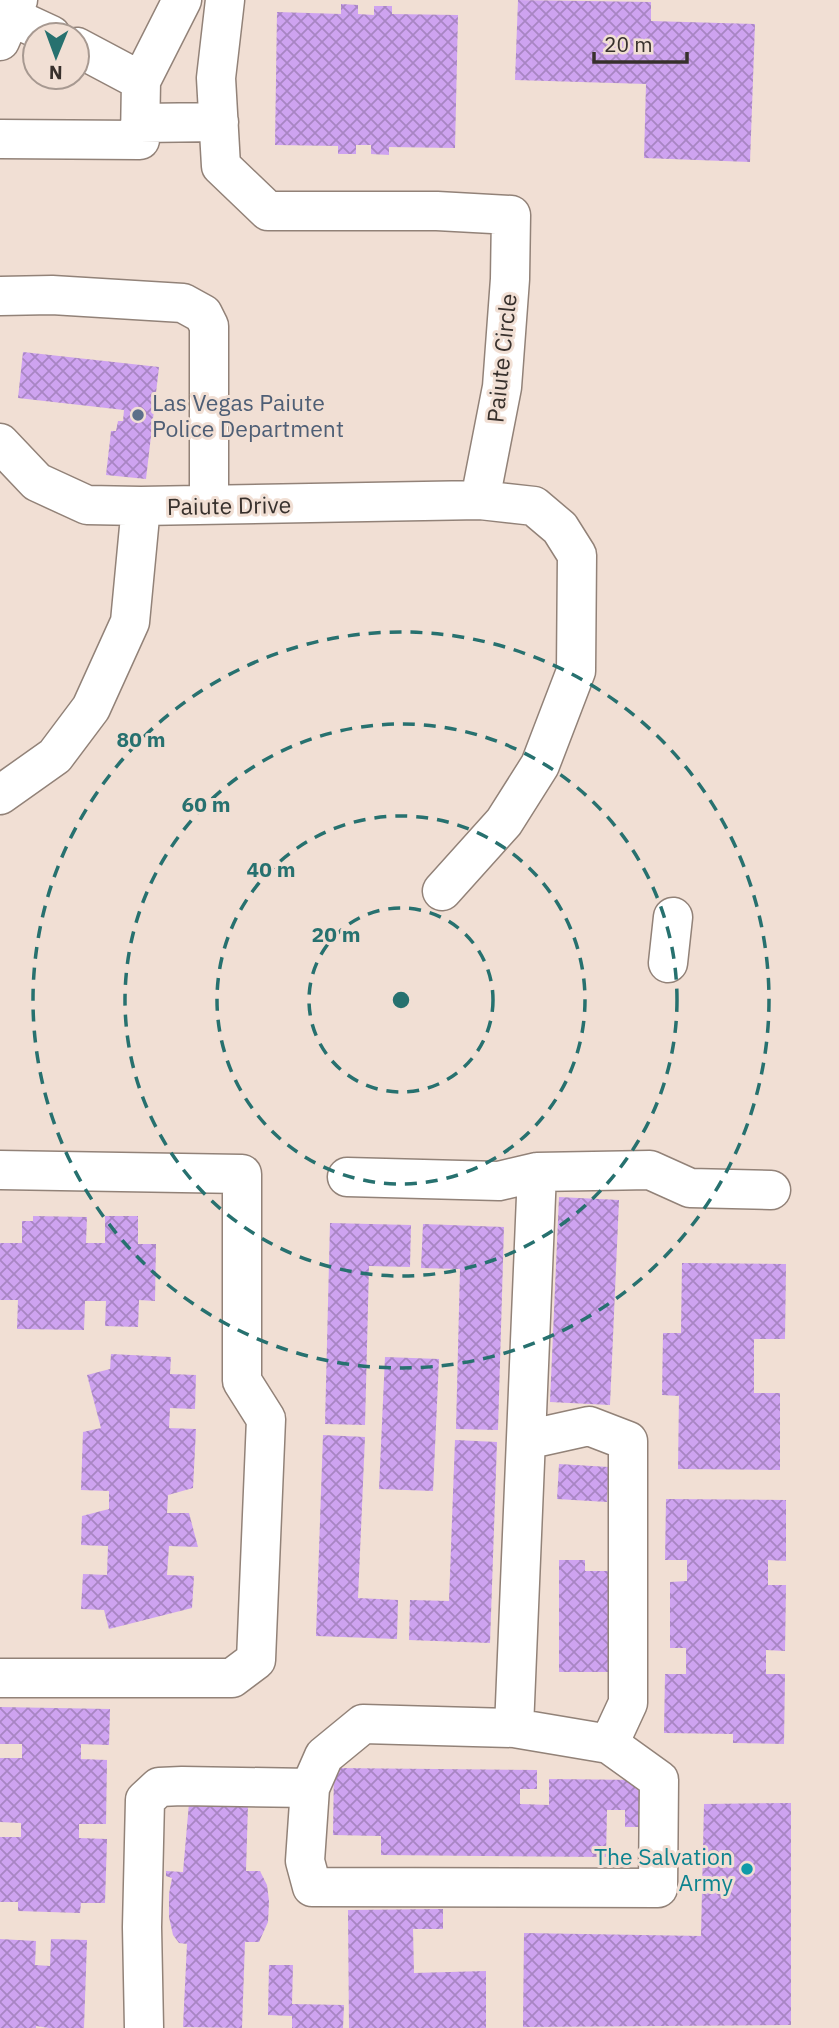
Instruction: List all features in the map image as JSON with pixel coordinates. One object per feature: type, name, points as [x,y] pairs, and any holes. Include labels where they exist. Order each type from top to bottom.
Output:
[{"type":"street","points":[[0,139],[140,140],[141,81],[183,0]]},
{"type":"street","points":[[140,123],[219,122],[216,78],[225,0]]},
{"type":"street","points":[[91,54],[141,81]]},
{"type":"street","name":"Paiute Circle","points":[[219,122],[221,166],[268,211],[437,211],[511,215],[510,279],[502,387],[480,499]]},
{"type":"street","points":[[0,296],[52,295],[183,303],[203,314],[209,326],[209,505]]},
{"type":"street","name":"Paiute Drive","points":[[0,443],[37,482],[87,505],[480,499],[534,506],[560,528],[577,555],[576,671],[540,765],[504,822],[442,891]]},
{"type":"street","points":[[0,796],[55,756],[92,708],[130,622],[141,506]]},
{"type":"street","points":[[668,963],[673,917]]},
{"type":"street","points":[[0,1170],[242,1174],[242,1381],[266,1419],[256,1660],[232,1678],[0,1678]]},
{"type":"street","points":[[347,1177],[499,1181],[537,1171],[650,1170],[690,1188],[771,1190]]},
{"type":"street","points":[[514,1728],[537,1171]]},
{"type":"street","points":[[526,1440],[589,1426],[628,1441],[628,1703],[609,1744]]},
{"type":"street","points":[[363,1724],[514,1728],[609,1744],[659,1780],[658,1888],[312,1887],[305,1861],[310,1788],[324,1756],[363,1724]]},
{"type":"street","points":[[144,2028],[142,1927],[145,1800],[159,1787],[310,1788]]},
{"type":"building","points":[[518,0],[651,2],[651,21],[755,24],[750,162],[644,158],[646,84],[515,80]]},
{"type":"building","points":[[341,4],[358,5],[358,14],[374,15],[374,6],[392,6],[392,14],[458,15],[455,148],[389,147],[389,155],[371,154],[371,145],[356,145],[356,154],[338,154],[338,146],[275,145],[277,12],[341,14]]},
{"type":"building","name":"Las Vegas Paiute Police Department","points":[[23,352],[159,367],[146,479],[106,475],[111,431],[116,431],[118,421],[123,421],[124,410],[18,398]]},
{"type":"building","points":[[559,1197],[619,1200],[610,1405],[550,1402]]},
{"type":"building","points":[[33,1216],[87,1217],[86,1243],[105,1243],[105,1216],[138,1216],[138,1244],[156,1244],[155,1301],[139,1300],[138,1327],[105,1326],[106,1301],[85,1301],[84,1330],[17,1329],[18,1300],[0,1300],[0,1243],[22,1243],[22,1221],[33,1221]]},
{"type":"building","points":[[330,1223],[411,1225],[410,1267],[369,1266],[365,1425],[325,1424]]},
{"type":"building","points":[[423,1224],[504,1227],[498,1430],[456,1429],[460,1269],[421,1268]]},
{"type":"building","points":[[682,1263],[786,1264],[785,1339],[754,1339],[754,1393],[780,1393],[780,1470],[678,1469],[679,1396],[662,1395],[663,1333],[681,1333]]},
{"type":"building","points":[[111,1354],[171,1357],[170,1374],[196,1375],[195,1409],[170,1408],[169,1428],[196,1429],[193,1488],[168,1495],[167,1513],[189,1513],[198,1547],[169,1546],[167,1575],[194,1576],[192,1608],[109,1629],[104,1610],[81,1609],[83,1574],[107,1575],[108,1546],[81,1545],[82,1516],[109,1509],[109,1491],[81,1490],[83,1432],[101,1428],[87,1375],[110,1369]]},
{"type":"building","points":[[385,1357],[439,1359],[433,1491],[379,1489]]},
{"type":"building","points":[[323,1435],[365,1437],[358,1598],[398,1600],[397,1639],[316,1636]]},
{"type":"building","points":[[455,1440],[497,1442],[490,1643],[409,1640],[410,1600],[449,1601]]},
{"type":"building","points":[[559,1464],[609,1467],[607,1502],[557,1499]]},
{"type":"building","points":[[666,1499],[786,1500],[786,1561],[768,1560],[768,1585],[786,1585],[785,1651],[766,1650],[766,1674],[785,1674],[784,1744],[733,1743],[733,1734],[664,1733],[665,1674],[686,1674],[686,1648],[670,1648],[670,1582],[687,1581],[687,1560],[665,1560]]},
{"type":"building","points":[[559,1560],[585,1560],[585,1571],[609,1571],[609,1672],[559,1672]]},
{"type":"building","points":[[0,1707],[110,1709],[109,1745],[81,1744],[81,1759],[107,1760],[106,1824],[79,1824],[79,1838],[107,1839],[105,1903],[81,1903],[80,1913],[18,1911],[18,1902],[0,1902],[0,1837],[21,1837],[21,1823],[0,1822],[0,1758],[22,1758],[22,1744],[0,1744]]},
{"type":"building","points":[[334,1768],[537,1770],[537,1789],[520,1789],[520,1804],[549,1805],[549,1779],[642,1780],[642,1827],[625,1827],[625,1810],[607,1810],[606,1857],[381,1855],[381,1836],[333,1835]]},
{"type":"building","points":[[189,1803],[248,1804],[246,1871],[260,1871],[267,1885],[269,1901],[268,1922],[259,1942],[245,1942],[242,2028],[183,2027],[187,1944],[179,1943],[173,1935],[169,1917],[172,1878],[166,1876],[166,1871],[183,1872]]},
{"type":"building","name":"The Salvation Army","points":[[791,1803],[791,2025],[523,2027],[524,1933],[701,1936],[704,1804]]},
{"type":"building","points":[[443,1909],[443,1929],[413,1929],[414,1973],[486,1971],[486,2028],[349,2028],[348,1910]]},
{"type":"building","points":[[0,1939],[36,1941],[35,1965],[50,1966],[51,1939],[87,1940],[84,2028],[0,2028]]},
{"type":"building","points":[[269,1965],[293,1965],[292,2004],[344,2005],[343,2028],[292,2028],[292,2016],[268,2015]]},
{"type":"place","name":"Las Vegas Paiute Police Department","points":[[138,415]]},
{"type":"place","name":"The Salvation Army","points":[[747,1869]]}]
